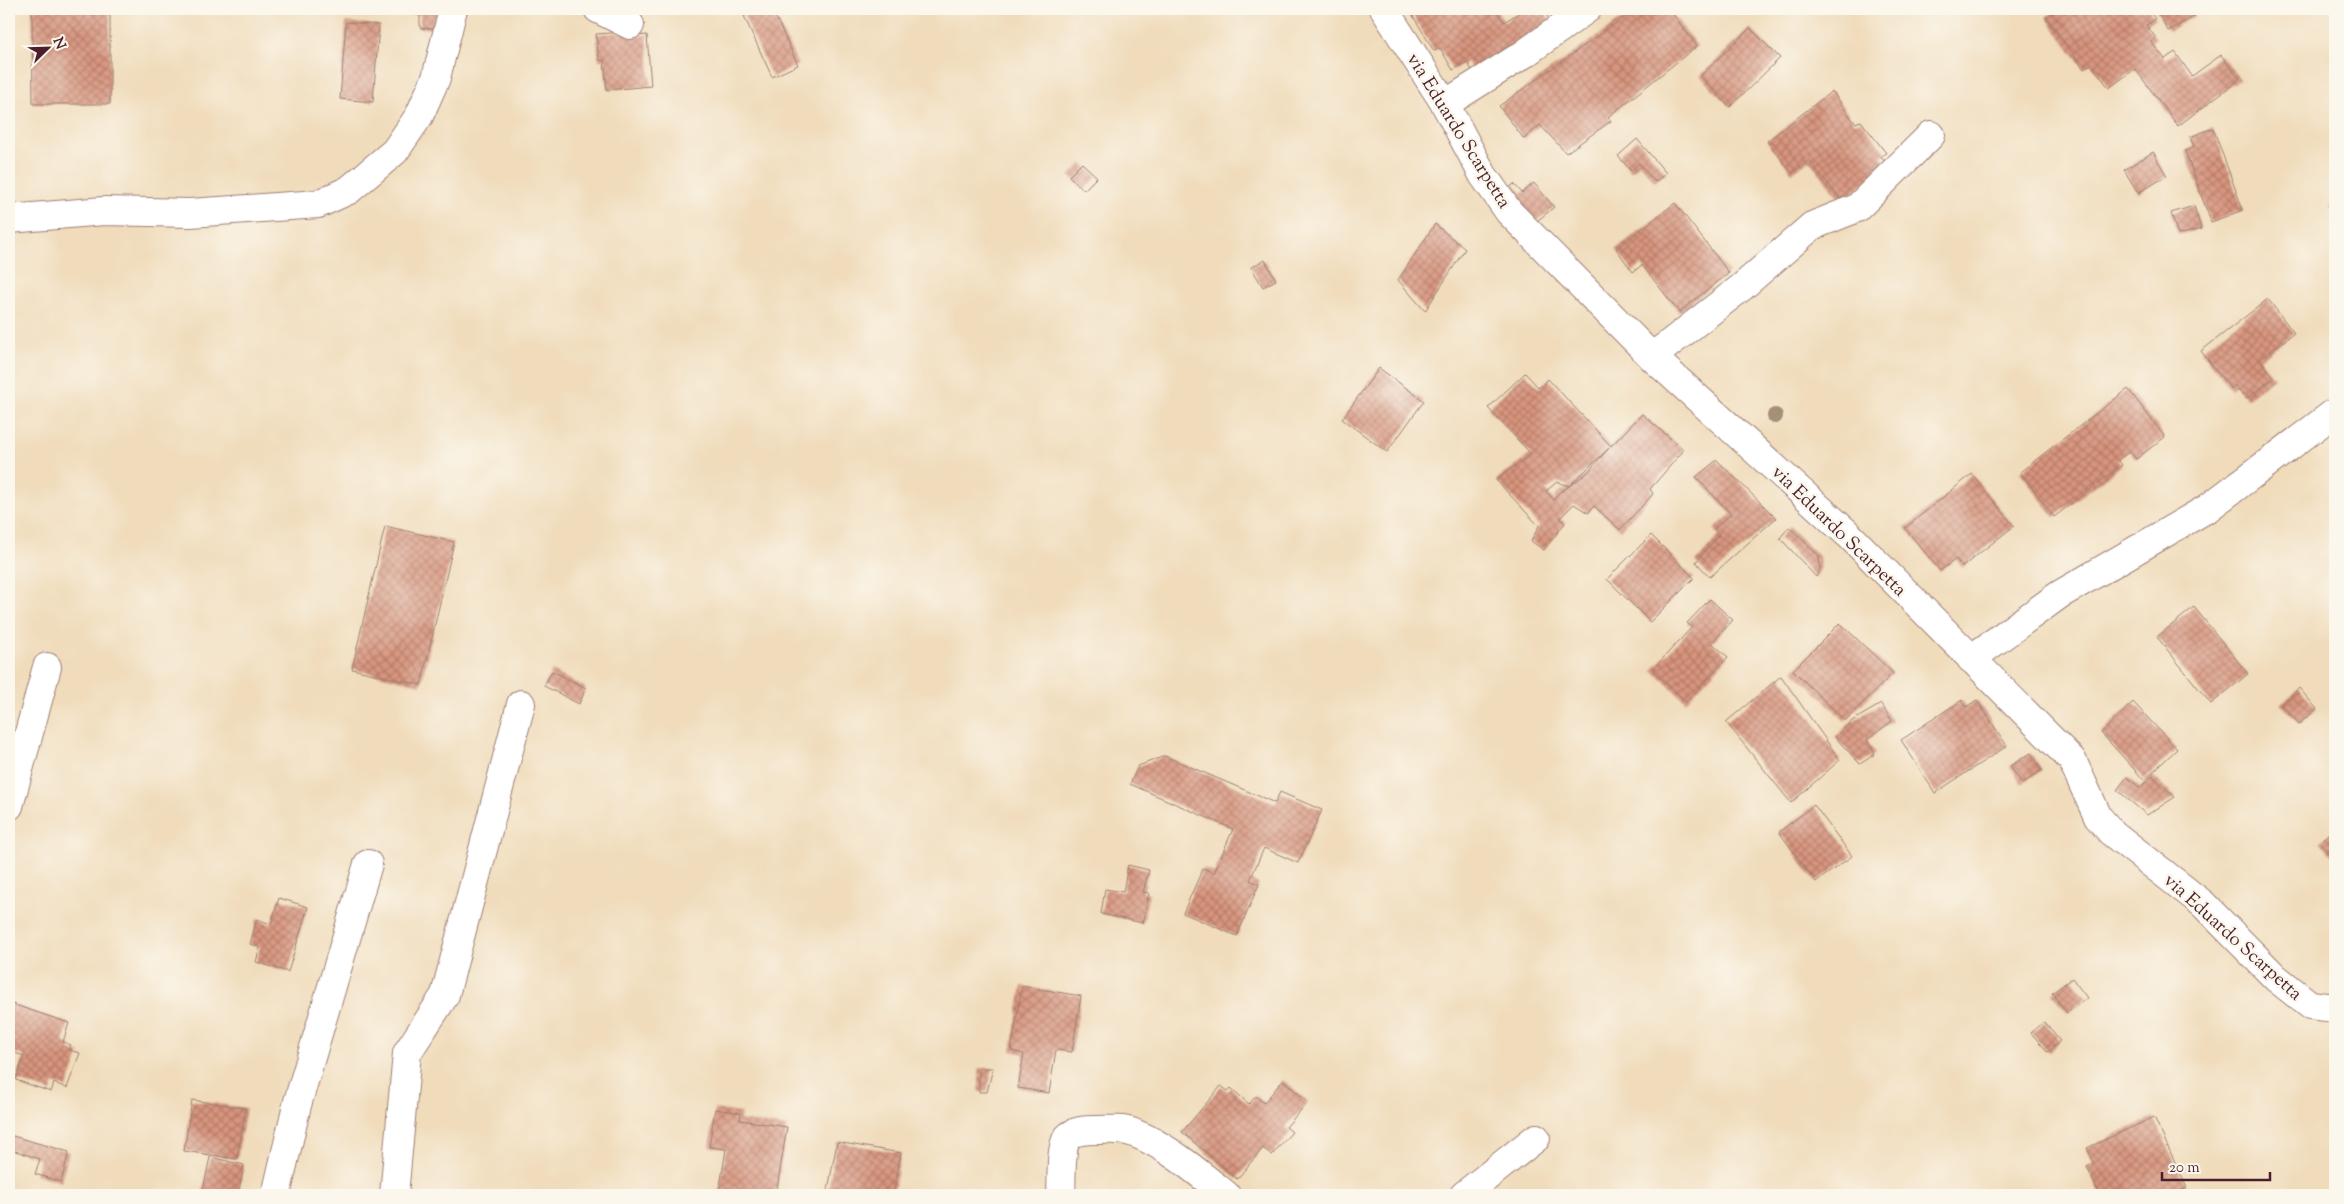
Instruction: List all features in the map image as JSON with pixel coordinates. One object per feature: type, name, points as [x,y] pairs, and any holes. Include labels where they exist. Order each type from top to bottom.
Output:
[{"type":"street","points":[[9,219],[104,212],[190,213],[318,204],[349,190],[394,151],[419,116],[436,78],[454,9]]},
{"type":"street","points":[[598,9],[630,25]]},
{"type":"street","name":"via Eduardo Scarpetta","points":[[1384,9],[1444,104],[1483,175],[1509,212],[1652,357],[1849,535],[2072,760],[2098,817],[2111,832],[2203,904],[2276,978],[2310,1005],[2335,1008]]},
{"type":"street","points":[[1444,104],[1524,54],[1587,9]]},
{"type":"street","points":[[1652,357],[1742,288],[1812,226],[1856,208],[1931,135]]},
{"type":"street","points":[[1971,659],[2059,595],[2208,508],[2334,413]]},
{"type":"street","points":[[9,806],[47,667]]},
{"type":"street","points":[[394,1195],[407,1053],[445,995],[521,704]]},
{"type":"street","points":[[276,1195],[297,1105],[368,864]]},
{"type":"street","points":[[1061,1195],[1064,1149],[1067,1138],[1077,1132],[1104,1130],[1133,1132],[1146,1138],[1180,1160],[1226,1195]]},
{"type":"street","points":[[1464,1195],[1536,1138]]},
{"type":"building","points":[[32,9],[110,9],[110,104],[33,104]]},
{"type":"building","points":[[378,9],[437,9],[435,29],[420,28],[420,15],[377,11]]},
{"type":"building","points":[[760,9],[772,9],[798,65],[772,77],[744,16]]},
{"type":"building","points":[[1409,9],[1496,9],[1504,22],[1525,9],[1543,9],[1552,24],[1475,75],[1467,62],[1453,70],[1440,48],[1434,51]]},
{"type":"building","points":[[1636,9],[1669,9],[1697,46],[1608,117],[1611,121],[1566,153],[1540,125],[1524,139],[1499,106]]},
{"type":"building","points":[[2057,9],[2148,9],[2155,19],[2146,25],[2156,38],[2151,42],[2165,59],[2175,52],[2192,76],[2221,55],[2240,79],[2178,126],[2135,69],[2109,88],[2091,64],[2084,69],[2046,17]]},
{"type":"building","points":[[2156,9],[2191,9],[2195,16],[2168,31]]},
{"type":"building","points":[[346,22],[379,25],[373,102],[340,99]]},
{"type":"building","points":[[1750,28],[1780,58],[1730,107],[1700,76]]},
{"type":"building","points":[[637,31],[637,36],[647,35],[651,86],[607,90],[604,60],[599,60],[596,34]]},
{"type":"building","points":[[1832,91],[1855,123],[1861,121],[1886,153],[1881,156],[1887,165],[1842,201],[1809,160],[1792,173],[1767,141]]},
{"type":"building","points":[[2213,128],[2243,210],[2211,222],[2185,151],[2194,147],[2190,137]]},
{"type":"building","points":[[1637,139],[1666,173],[1655,182],[1639,163],[1631,171],[1618,156]]},
{"type":"building","points":[[2153,152],[2167,176],[2138,193],[2124,170]]},
{"type":"building","points":[[1082,163],[1097,177],[1084,190],[1069,176]]},
{"type":"building","points":[[1534,183],[1554,207],[1530,227],[1502,194],[1514,184],[1522,193]]},
{"type":"building","points":[[2335,201],[2335,214],[2329,206]]},
{"type":"building","points":[[1675,203],[1729,273],[1679,312],[1642,265],[1633,272],[1616,249]]},
{"type":"building","points":[[2194,206],[2201,229],[2178,235],[2171,213]]},
{"type":"building","points":[[1435,224],[1465,249],[1425,311],[1398,280]]},
{"type":"building","points":[[1265,260],[1276,280],[1263,287],[1251,267]]},
{"type":"building","points":[[2268,299],[2294,333],[2260,359],[2274,378],[2246,399],[2235,385],[2231,389],[2201,351]]},
{"type":"building","points":[[1379,368],[1424,401],[1387,452],[1342,419]]},
{"type":"building","points":[[1525,373],[1539,388],[1548,379],[1611,446],[1642,414],[1684,450],[1650,489],[1653,494],[1620,530],[1594,506],[1588,513],[1574,504],[1560,518],[1565,523],[1544,550],[1531,541],[1539,526],[1496,480],[1531,454],[1488,408]],"holes":[[[1609,448],[1586,474],[1569,486]],[[1557,482],[1569,486],[1558,493],[1554,500],[1546,491]]]},
{"type":"building","points":[[2128,389],[2165,437],[2136,459],[2130,451],[2118,460],[2122,465],[2054,517],[2020,472]]},
{"type":"building","points":[[1717,460],[1776,518],[1710,577],[1696,562],[1719,535],[1714,529],[1731,514],[1696,477]]},
{"type":"building","points":[[1972,474],[2014,526],[1962,567],[1956,559],[1940,571],[1905,528]]},
{"type":"building","points":[[385,526],[454,542],[421,685],[352,669]]},
{"type":"building","points":[[1789,527],[1819,556],[1820,569],[1816,577],[1780,538]]},
{"type":"building","points":[[1651,535],[1694,578],[1650,622],[1607,579]]},
{"type":"building","points":[[1710,599],[1733,620],[1712,643],[1728,657],[1686,702],[1652,670],[1692,627],[1687,623]]},
{"type":"building","points":[[2194,607],[2248,674],[2211,704],[2157,637]]},
{"type":"building","points":[[1840,623],[1893,673],[1845,721],[1793,670]]},
{"type":"building","points":[[552,671],[586,688],[579,704],[544,686]]},
{"type":"building","points":[[1781,676],[1840,760],[1791,803],[1726,722]]},
{"type":"building","points":[[2299,688],[2317,709],[2299,724],[2281,704]]},
{"type":"building","points":[[1962,700],[1966,707],[1977,700],[2007,746],[1935,793],[1901,740]]},
{"type":"building","points":[[2133,702],[2177,749],[2144,780],[2101,733]]},
{"type":"building","points":[[1881,704],[1892,721],[1867,740],[1875,754],[1860,764],[1835,737],[1852,721]]},
{"type":"building","points":[[2031,753],[2042,770],[2022,784],[2010,766]]},
{"type":"building","points":[[1165,756],[1275,803],[1280,792],[1322,810],[1298,863],[1264,848],[1250,880],[1259,884],[1237,936],[1183,913],[1203,868],[1214,873],[1233,829],[1130,784],[1138,766]]},
{"type":"building","points":[[2152,775],[2175,797],[2147,815],[2117,790],[2127,777],[2140,788]]},
{"type":"building","points":[[1814,805],[1852,856],[1816,882],[1779,832]]},
{"type":"building","points":[[2335,829],[2335,859],[2320,842]]},
{"type":"building","points":[[1128,865],[1149,870],[1143,892],[1149,893],[1143,923],[1101,914],[1105,889],[1123,892]]},
{"type":"building","points":[[279,898],[308,907],[288,972],[256,962],[260,947],[250,944],[257,919],[271,924]]},
{"type":"building","points":[[2072,978],[2087,998],[2067,1013],[2052,993]]},
{"type":"building","points":[[1022,986],[1081,996],[1072,1052],[1056,1050],[1049,1093],[1018,1088],[1024,1054],[1011,1051]]},
{"type":"building","points":[[9,1003],[69,1023],[63,1042],[71,1045],[69,1050],[80,1053],[67,1088],[54,1083],[51,1092],[16,1080],[24,1056],[9,1051]]},
{"type":"building","points":[[2044,1022],[2060,1041],[2048,1052],[2031,1033]]},
{"type":"building","points":[[979,1068],[993,1068],[987,1092],[979,1092]]},
{"type":"building","points":[[1283,1080],[1308,1102],[1286,1127],[1292,1132],[1272,1155],[1263,1148],[1237,1179],[1182,1132],[1221,1086],[1228,1091],[1231,1088],[1249,1104],[1256,1096],[1264,1103]]},
{"type":"building","points":[[192,1100],[246,1108],[237,1159],[184,1151]]},
{"type":"building","points":[[715,1109],[741,1113],[740,1120],[787,1127],[776,1195],[727,1195],[719,1193],[726,1149],[709,1147]]},
{"type":"building","points":[[2154,1117],[2187,1188],[2170,1195],[2100,1195],[2087,1167],[2094,1163],[2087,1148]]},
{"type":"building","points":[[9,1135],[69,1152],[61,1182],[35,1174],[40,1159],[9,1149]]},
{"type":"building","points":[[837,1142],[901,1153],[893,1195],[827,1195]]},
{"type":"building","points":[[210,1157],[244,1165],[238,1195],[202,1195]]}]
